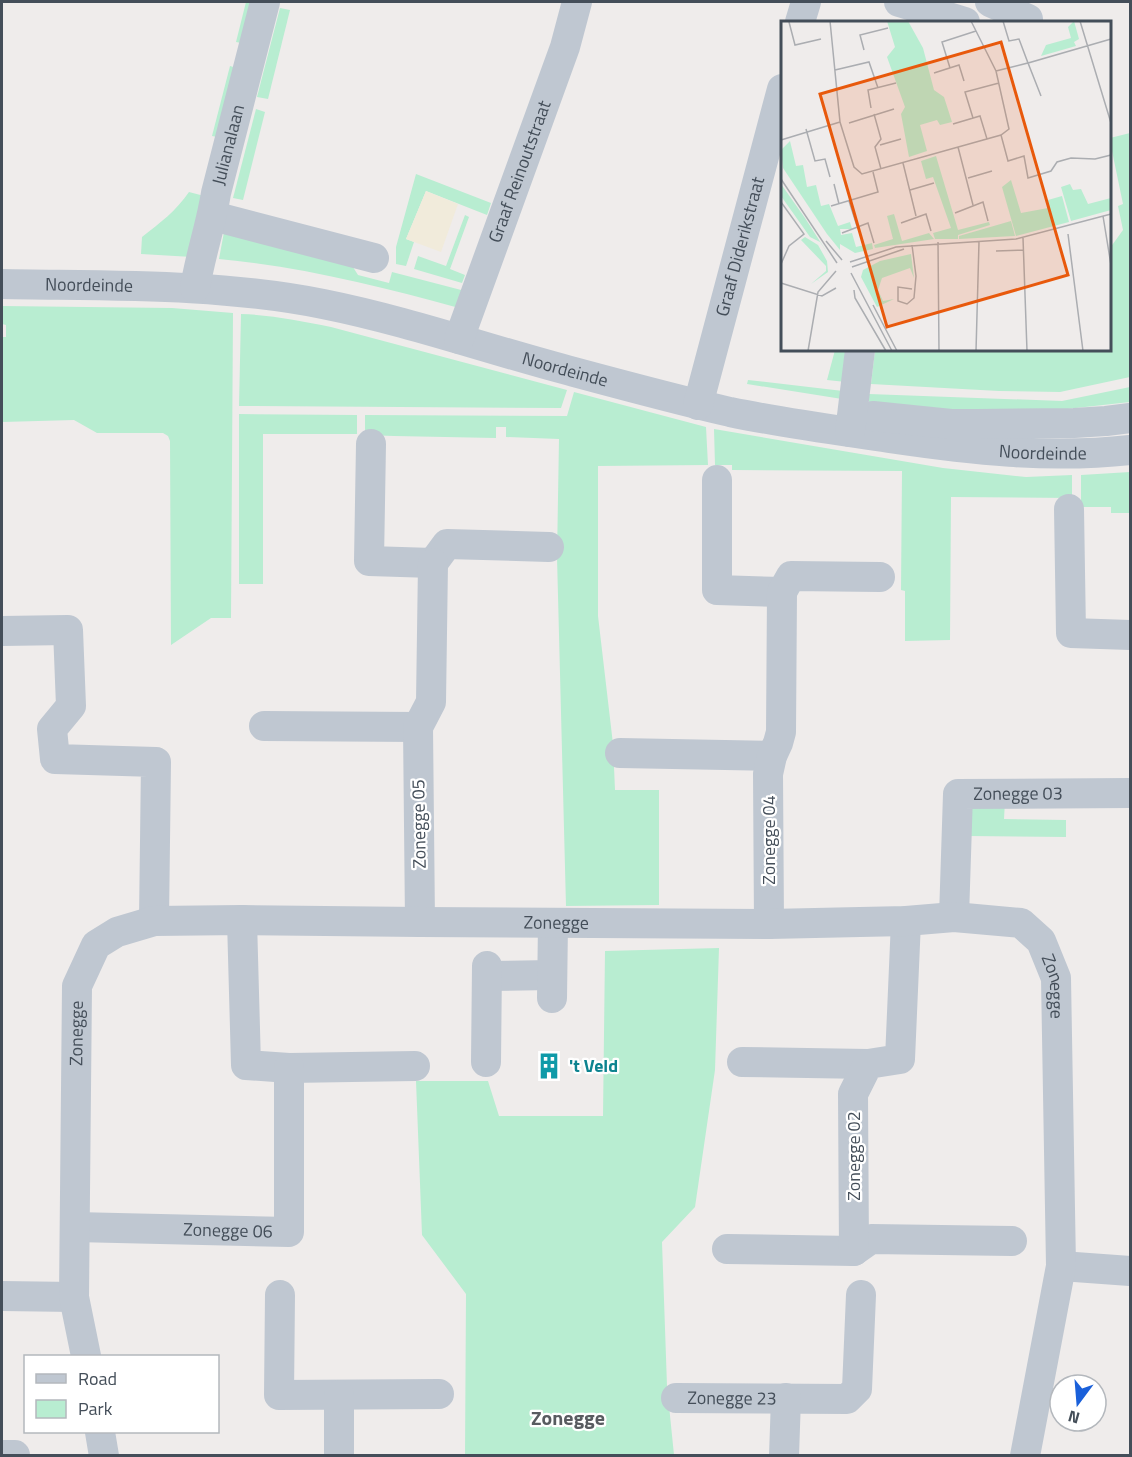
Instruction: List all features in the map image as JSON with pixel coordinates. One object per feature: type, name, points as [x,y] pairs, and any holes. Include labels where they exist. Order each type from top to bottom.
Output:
[{"type":"street","name":"Julianalaan","points":[[196,280],[265,2]]},
{"type":"street","name":"Graaf Reinoutstraat","points":[[462,331],[565,47],[578,2]]},
{"type":"street","points":[[800,21],[806,2]]},
{"type":"street","points":[[899,2],[963,21]]},
{"type":"street","points":[[966,21],[973,2]]},
{"type":"street","points":[[990,2],[1028,20]]},
{"type":"street","name":"Graaf Diderikstraat","points":[[700,396],[781,96]]},
{"type":"street","points":[[213,216],[375,258]]},
{"type":"street","name":"Noordeinde","points":[[2,265],[130,267],[196,280]]},
{"type":"street","name":"Noordeinde","points":[[2,284],[196,280],[237,275],[308,285],[365,297],[462,331],[700,396],[776,403],[945,446],[1002,453],[1046,454],[1131,450]]},
{"type":"street","points":[[851,423],[860,351]]},
{"type":"street","name":"Noordeinde","points":[[851,423],[1074,423],[1131,418]]},
{"type":"street","points":[[371,444],[369,561],[433,563],[447,544],[549,547]]},
{"type":"street","points":[[717,480],[717,590],[782,592],[791,576],[880,577]]},
{"type":"street","points":[[1069,509],[1071,633],[1131,635]]},
{"type":"street","name":"Zonegge 05","points":[[420,922],[418,727],[431,702],[433,563]]},
{"type":"street","name":"Zonegge 04","points":[[769,924],[768,774],[781,732],[782,592]]},
{"type":"street","points":[[2,631],[68,630],[71,706],[52,729],[55,759],[156,762],[154,921]]},
{"type":"street","points":[[264,726],[418,727]]},
{"type":"street","points":[[620,753],[772,756]]},
{"type":"street","name":"Zonegge 03","points":[[954,917],[958,794],[1131,793]]},
{"type":"street","name":"Zonegge","points":[[86,1355],[74,1297],[77,986],[96,945],[117,932],[154,921],[242,920],[769,924],[906,921],[954,917],[1022,923],[1041,940],[1056,978],[1061,1266],[1025,1455]]},
{"type":"street","points":[[242,920],[246,1065],[289,1068],[415,1066]]},
{"type":"street","points":[[742,1062],[868,1064],[900,1059],[906,921]]},
{"type":"street","points":[[486,1062],[487,971],[552,987],[553,923]]},
{"type":"street","name":"Zonegge 02","points":[[854,1251],[853,1094],[868,1064]]},
{"type":"street","name":"Zonegge 06","points":[[75,1227],[289,1232],[289,1068]]},
{"type":"street","points":[[727,1249],[854,1251],[871,1239],[1012,1241]]},
{"type":"street","points":[[1061,1266],[1131,1271]]},
{"type":"street","points":[[280,1295],[279,1395],[439,1394]]},
{"type":"street","name":"Zonegge 23","points":[[676,1398],[847,1399],[856,1389],[861,1295]]},
{"type":"street","points":[[2,1296],[74,1297]]},
{"type":"street","points":[[339,1395],[339,1455]]},
{"type":"street","name":"Zonegge 23","points":[[784,1455],[786,1398]]},
{"type":"street","points":[[100,1433],[104,1455]]},
{"type":"street","points":[[2,1455],[15,1455]]},
{"type":"green space","points":[[246,2],[257,2],[246,44],[236,42]]},
{"type":"green space","points":[[280,8],[290,10],[268,99],[257,97]]},
{"type":"green space","points":[[230,66],[240,69],[222,138],[212,136]]},
{"type":"green space","points":[[256,109],[265,112],[243,200],[233,198]]},
{"type":"green space","points":[[1130,133],[1130,377],[1060,392],[871,384],[875,351],[1111,351],[1111,247],[1123,230],[1118,206],[1123,204],[1111,151],[1111,138]]},
{"type":"green space","points":[[416,174],[491,203],[487,215],[426,191],[406,239],[414,242],[406,266],[396,264],[396,247]]},
{"type":"green space","points":[[189,192],[208,197],[192,257],[141,254],[142,237],[173,211]]},
{"type":"green space","points":[[465,215],[469,217],[450,269],[465,275],[462,283],[414,269],[418,256],[446,266]]},
{"type":"green space","points":[[224,232],[346,256],[358,275],[389,283],[392,272],[465,291],[459,308],[340,278],[250,262],[219,259]]},
{"type":"green space","points":[[2,306],[172,308],[233,313],[231,618],[211,618],[171,645],[170,441],[168,436],[163,433],[97,433],[74,420],[2,422],[2,337],[6,337],[6,325],[2,324]]},
{"type":"green space","points":[[241,314],[275,317],[331,327],[567,390],[561,408],[239,406]]},
{"type":"green space","points":[[835,351],[849,351],[846,382],[827,380]]},
{"type":"green space","points":[[748,380],[843,391],[842,399],[747,384]]},
{"type":"green space","points":[[1130,387],[1130,402],[1067,409],[942,409],[869,403],[869,394],[1062,401]]},
{"type":"green space","points":[[574,392],[706,427],[708,465],[598,466],[598,616],[613,744],[615,790],[659,790],[659,905],[566,906],[557,557],[559,439],[506,437],[506,427],[496,427],[496,438],[365,435],[365,415],[567,416]]},
{"type":"green space","points":[[239,414],[357,415],[357,434],[263,434],[263,584],[239,584]]},
{"type":"green space","points":[[714,429],[943,468],[1026,477],[1072,475],[1072,498],[951,497],[950,640],[905,641],[905,591],[901,590],[902,471],[732,470],[732,465],[715,465]]},
{"type":"green space","points":[[1130,472],[1130,513],[1111,513],[1111,507],[1081,507],[1081,475]]},
{"type":"green space","points":[[1005,801],[1004,819],[1066,820],[1066,837],[968,836],[972,808]]},
{"type":"green space","points":[[719,948],[715,1070],[695,1207],[662,1242],[667,1386],[674,1455],[465,1455],[466,1294],[422,1235],[416,1081],[488,1081],[499,1116],[603,1116],[605,951]]},
{"type":"sand","points":[[426,191],[458,204],[441,252],[406,239]]},
{"type":"place","name":"'t Veld","points":[[549,1066]]},
{"type":"district","name":"Zonegge","points":[[568,1418]]}]
